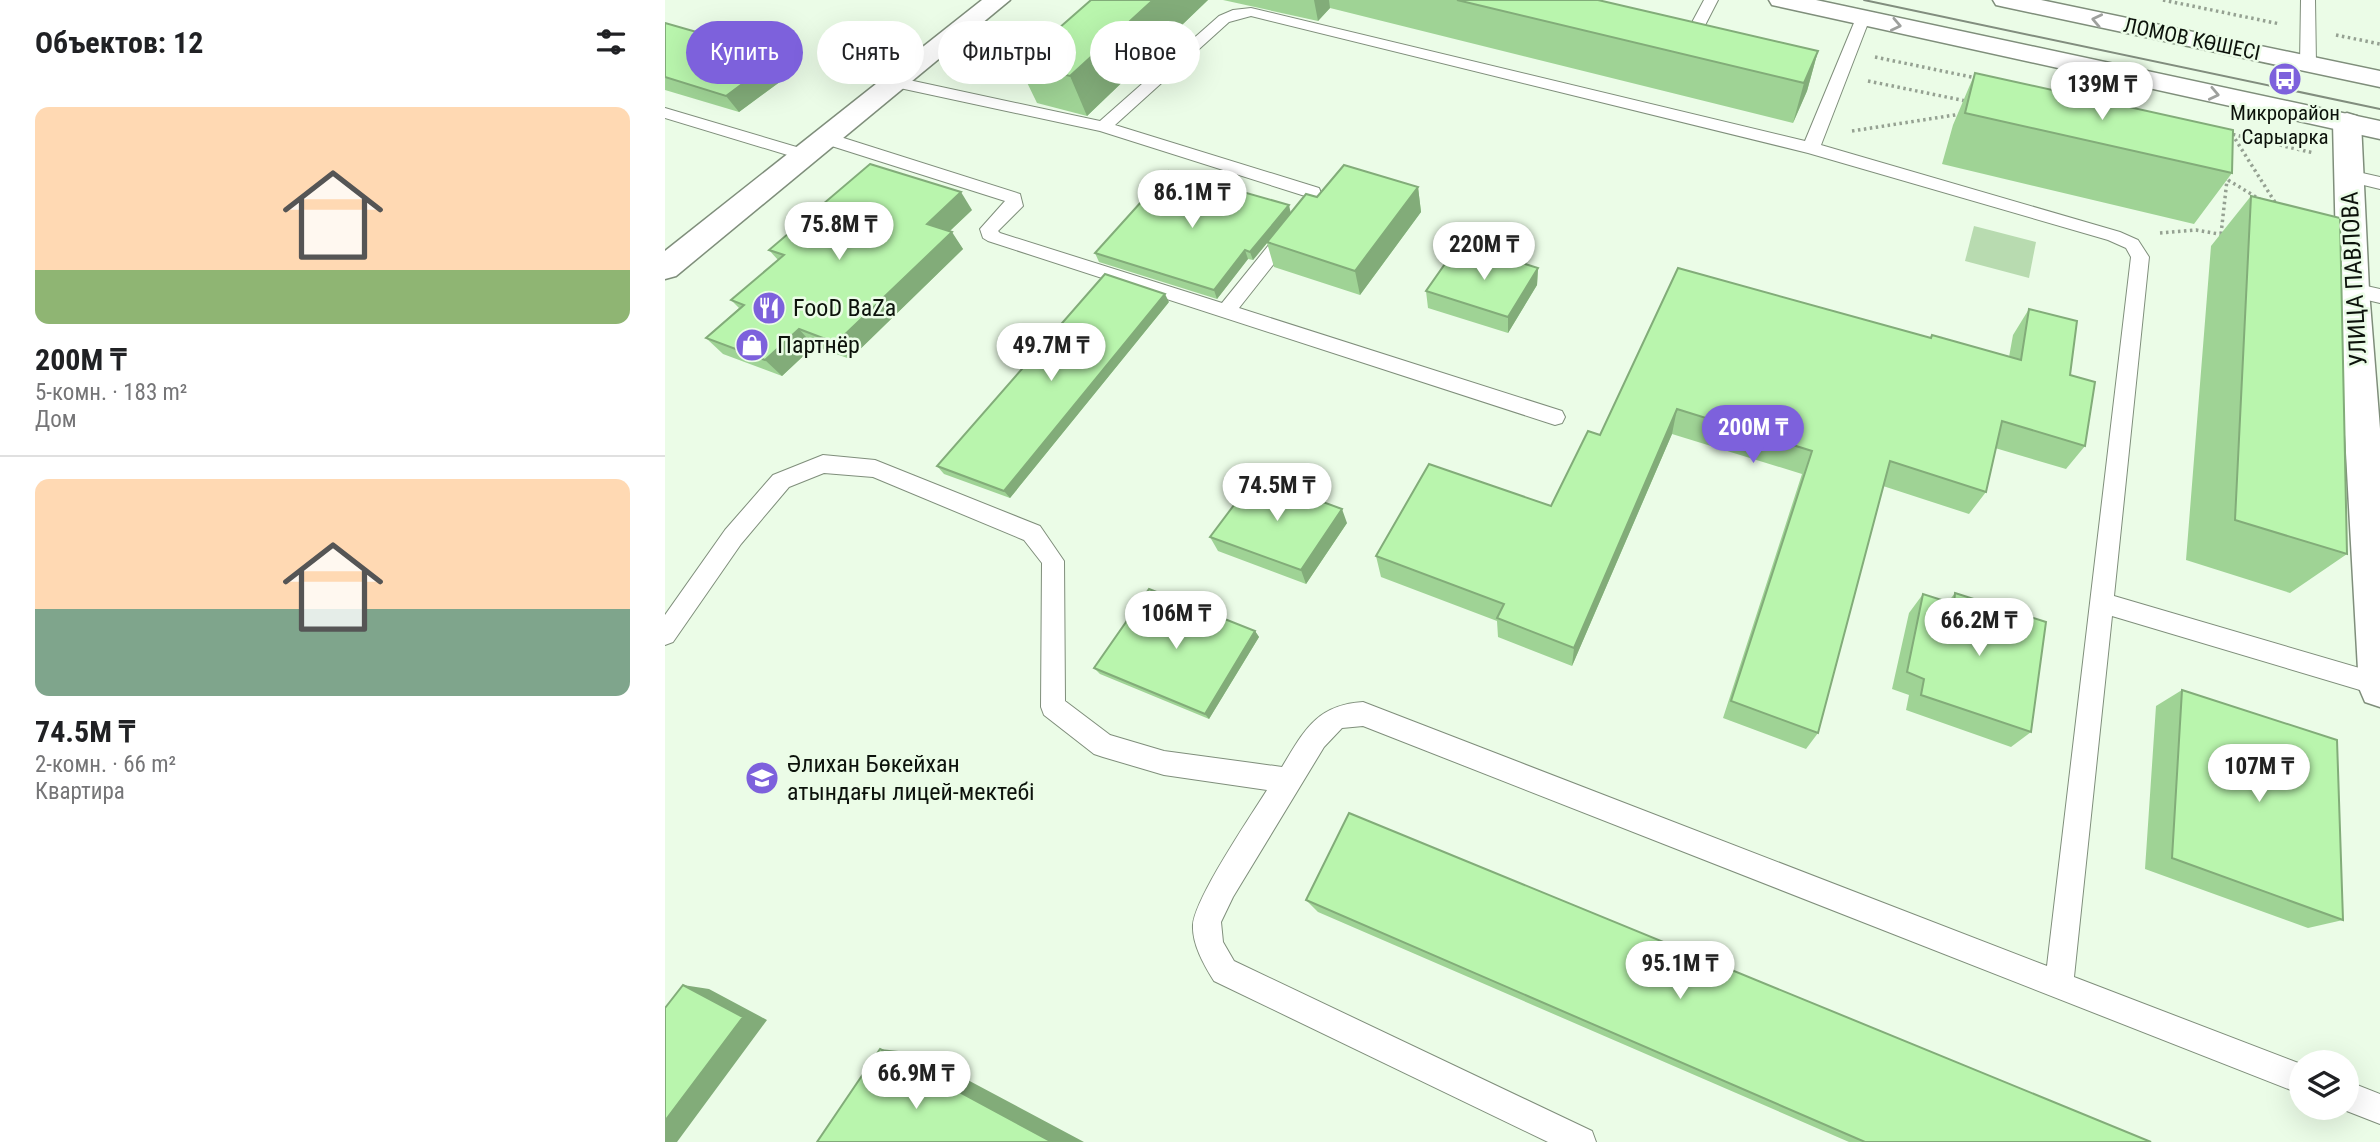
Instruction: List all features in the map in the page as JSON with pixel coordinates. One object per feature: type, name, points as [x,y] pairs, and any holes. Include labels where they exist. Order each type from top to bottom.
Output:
[{"type":"main road","points":[[924,58],[998,0]]},
{"type":"main road","name":"ЛОМОВ КӨШЕСІ","points":[[1781,0],[2380,130]]},
{"type":"main road","name":"ЛОМОВ КӨШЕСІ","points":[[2005,0],[2380,79]]},
{"type":"main road","points":[[665,268],[892,84]]},
{"type":"main road","name":"УЛИЦА ПАВЛОВА","points":[[2347,122],[2349,169],[2366,293],[2380,687]]},
{"type":"lane","points":[[1654,25],[1694,34],[1711,0]]},
{"type":"lane","points":[[2308,0],[2308,64]]},
{"type":"lane","points":[[1103,127],[1224,19],[1238,13],[1251,12],[1813,142],[2132,244],[2140,257],[2059,985]]},
{"type":"lane","points":[[1813,142],[1863,18]]},
{"type":"lane","points":[[903,84],[1103,127],[1313,192],[1315,200],[1225,312]]},
{"type":"lane","points":[[665,113],[814,147],[1014,198],[1014,206],[989,229],[989,234],[993,237],[1556,417]]},
{"type":"lane","points":[[2349,169],[2380,183]]},
{"type":"lane","points":[[665,634],[733,537],[781,481],[823,464],[875,469],[1032,533],[1052,561],[1053,707],[1103,745],[1164,763],[1287,780]]},
{"type":"lane","points":[[2102,603],[2380,687]]},
{"type":"lane","points":[[1581,1142],[1224,971],[1209,947],[1207,919],[1287,780],[1321,729],[1338,715],[1363,714],[2289,1074]]},
{"type":"lane","points":[[2359,1101],[2380,1109]]},
{"type":"path","points":[[2163,0],[2380,44]]},
{"type":"path","points":[[1849,51],[1984,80]]},
{"type":"path","points":[[1840,75],[1972,103]]},
{"type":"path","points":[[1813,142],[1972,112]]},
{"type":"path","points":[[2218,131],[2349,169]]},
{"type":"path","points":[[2231,145],[2232,133]]},
{"type":"path","points":[[2217,173],[2282,214],[2232,133]]},
{"type":"path","points":[[2221,234],[2228,168]]},
{"type":"path","points":[[2132,244],[2155,234],[2174,230],[2196,230],[2234,238]]},
{"type":"green space","points":[[1974,226],[2036,242],[2029,278],[1965,261]]},
{"type":"building","points":[[1091,0],[1153,0],[1130,21],[1090,21],[1090,58],[1076,71],[1076,21],[1067,21]]},
{"type":"building","points":[[1457,0],[1598,0],[1818,51],[1804,83]]},
{"type":"building","points":[[665,23],[686,29],[686,84],[665,77]]},
{"type":"building","points":[[1975,73],[2233,130],[2232,173],[1965,113]]},
{"type":"building","points":[[687,84],[742,84],[726,96]]},
{"type":"building","points":[[870,164],[961,192],[927,224],[952,232],[836,343],[799,329],[765,360],[706,338],[744,305],[731,300],[784,255],[769,250]]},
{"type":"building","points":[[1344,165],[1418,187],[1355,271],[1267,242],[1306,194],[1317,197]]},
{"type":"building","points":[[1169,171],[1289,205],[1250,252],[1245,250],[1214,290],[1095,253]]},
{"type":"building","points":[[2251,196],[2340,218],[2347,554],[2235,520]]},
{"type":"building","points":[[1471,247],[1538,268],[1508,317],[1426,291],[1447,261],[1459,265]]},
{"type":"building","points":[[1678,268],[2021,360],[2029,309],[2077,321],[2070,375],[2095,382],[2085,446],[2002,421],[1986,492],[1890,461],[1818,733],[1731,701],[1812,451],[1677,409],[1574,648],[1497,618],[1504,604],[1376,556],[1429,464],[1551,506],[1588,431],[1600,435]]},
{"type":"building","points":[[1105,274],[1165,294],[1004,491],[937,466]]},
{"type":"building","points":[[1255,477],[1342,509],[1301,570],[1210,537]]},
{"type":"building","points":[[1149,589],[1255,631],[1205,714],[1094,668]]},
{"type":"building","points":[[1955,593],[2046,622],[2031,732],[1921,695],[1924,679],[1907,672],[1923,594],[1954,604]]},
{"type":"building","points":[[2182,690],[2337,740],[2343,920],[2172,858]]},
{"type":"building","points":[[1349,813],[2151,1142],[1865,1142],[1306,900]]},
{"type":"building","points":[[683,985],[743,1017],[665,1121],[665,1008]]},
{"type":"building","points":[[880,1049],[1052,1142],[817,1142]]},
{"type":"tram line","points":[[1864,0],[2380,109]]},
{"type":"place","name":"Микрорайон Сарыарка","points":[[2285,79]]},
{"type":"place","name":"FooD BaZa","points":[[769,308]]},
{"type":"place","name":"Партнёр","points":[[752,345]]},
{"type":"place","name":"Әлихан Бөкейхан атындағы лицей-мектебі","points":[[762,778]]}]
